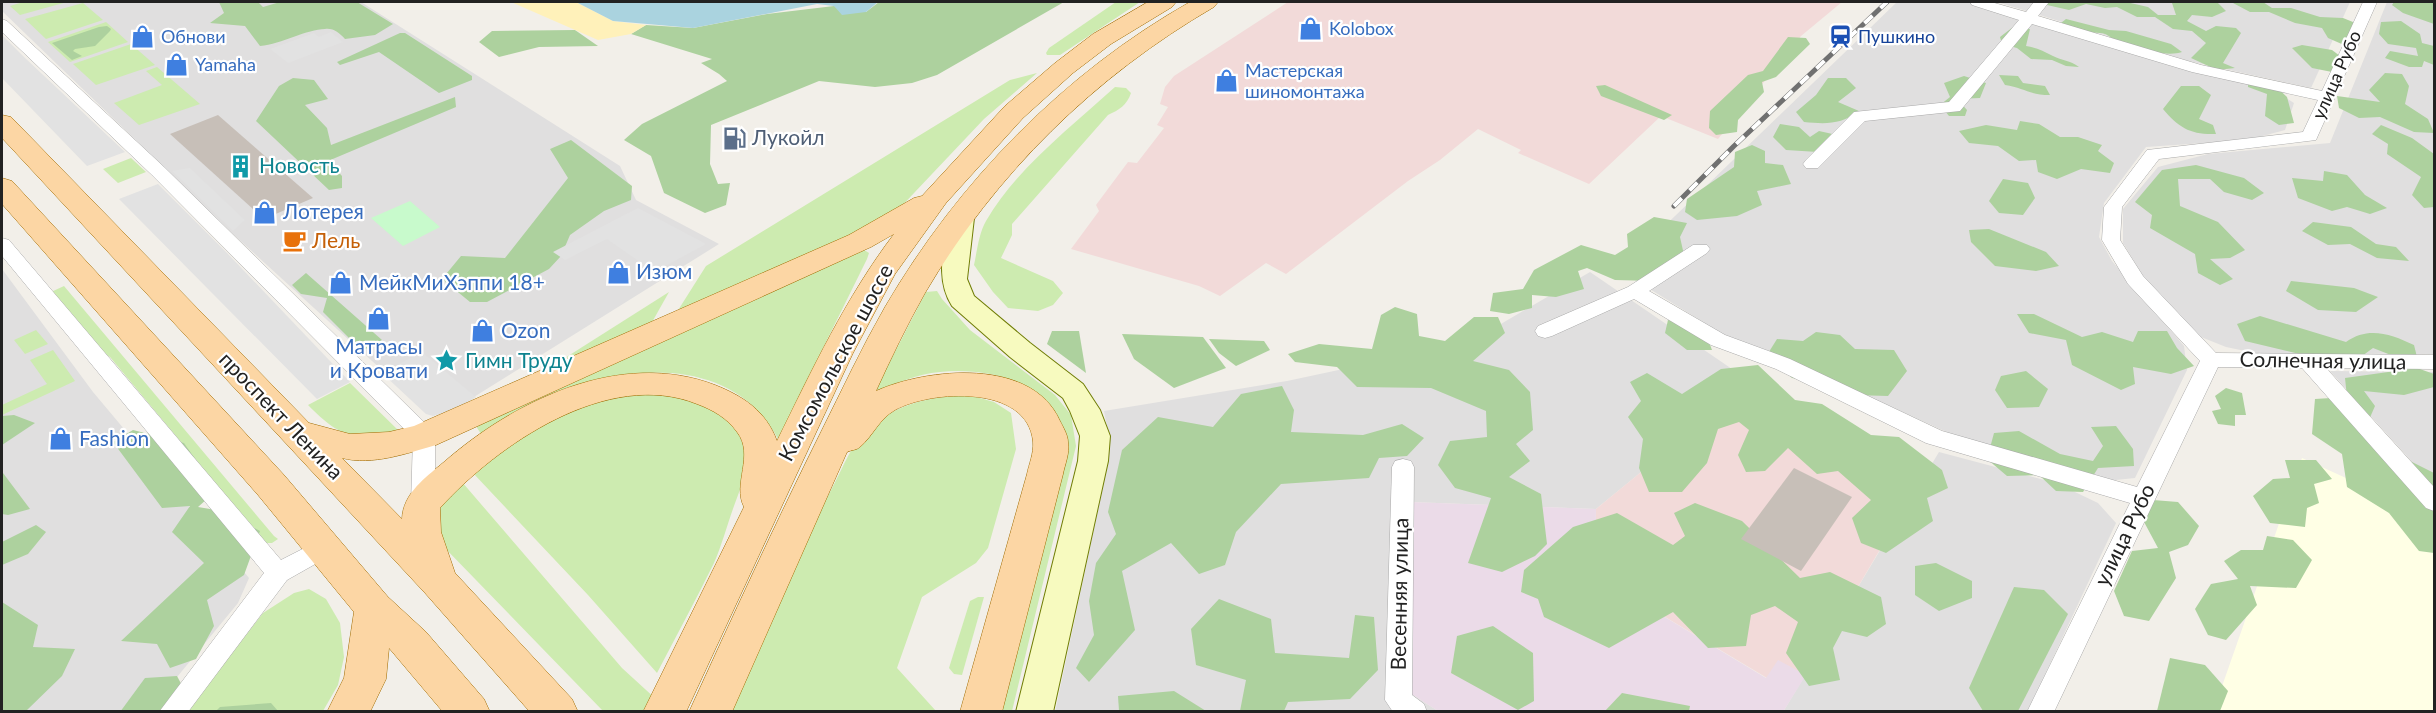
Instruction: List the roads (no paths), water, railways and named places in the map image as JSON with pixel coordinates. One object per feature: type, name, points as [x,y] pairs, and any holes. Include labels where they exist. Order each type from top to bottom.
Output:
[{"type":"main road","name":"Комсомольское шоссе","points":[[664,711],[837,353],[881,272],[936,197],[1014,112],[1102,39],[1164,2]]},
{"type":"main road","name":"Комсомольское шоссе","points":[[710,711],[809,491],[899,311],[920,276],[961,218],[1042,124],[1093,77],[1131,48],[1206,2]]},
{"type":"main road","name":"проспект Ленина","points":[[2,123],[439,582],[557,711]]},
{"type":"main road","points":[[2,187],[271,485],[374,608],[412,644],[469,711]]},
{"type":"main road","points":[[296,432],[350,447],[389,445],[424,436],[860,241],[936,197]]},
{"type":"main road","points":[[961,218],[954,279],[962,300],[1020,350],[1073,391],[1085,410],[1095,436],[1093,461],[1034,711]]},
{"type":"main road","points":[[439,582],[420,524],[423,504],[459,469],[526,420],[575,397],[612,387],[648,384],[684,387],[717,398],[736,408],[750,422],[762,452],[756,519]]},
{"type":"main road","points":[[809,491],[863,417],[883,402],[909,391],[936,385],[969,384],[999,389],[1024,399],[1041,413],[1051,439],[1045,474],[981,711]]},
{"type":"main road","points":[[348,711],[365,679],[374,608]]},
{"type":"street","points":[[1977,2],[2198,69],[2328,97]]},
{"type":"street","points":[[1812,164],[1860,116],[1954,107],[2042,2]]},
{"type":"street","name":"улица Рубо","points":[[2040,711],[2211,360],[2135,280],[2111,240],[2114,207],[2153,154],[2310,136],[2370,2]]},
{"type":"street","points":[[2,24],[158,171],[424,436],[423,504]]},
{"type":"street","points":[[2,244],[278,573]]},
{"type":"street","points":[[1545,331],[1635,291],[1700,249]]},
{"type":"street","points":[[1635,291],[1718,340],[1783,364],[1934,436],[2144,498]]},
{"type":"street","name":"Солнечная улица","points":[[2211,360],[2434,362]]},
{"type":"street","points":[[2308,361],[2434,502]]},
{"type":"street","name":"Весенняя улица","points":[[1403,467],[1398,700],[1414,711]]},
{"type":"street","points":[[172,711],[278,573],[324,547]]},
{"type":"water","points":[[576,2],[878,2],[866,12],[842,15],[834,6],[817,4],[693,28],[613,21]]},
{"type":"railway","points":[[1674,206],[1734,146],[1887,2]]},
{"type":"place","name":"Kolobox","points":[[1311,29]]},
{"type":"place","name":"Обнови","points":[[143,37]]},
{"type":"place","name":"Пушкино","points":[[1840,37]]},
{"type":"place","name":"Yamaha","points":[[177,65]]},
{"type":"place","name":"Мастерская шиномонтажа","points":[[1227,81]]},
{"type":"place","name":"Лукойл","points":[[734,138]]},
{"type":"place","name":"Новость","points":[[241,166]]},
{"type":"place","name":"Лотерея","points":[[265,212]]},
{"type":"place","name":"Лель","points":[[294,241]]},
{"type":"place","name":"Изюм","points":[[618,272]]},
{"type":"place","name":"МейкМиХэппи 18+","points":[[341,283]]},
{"type":"place","name":"Матрасы и Кровати","points":[[379,319]]},
{"type":"place","name":"Ozon","points":[[483,331]]},
{"type":"place","name":"Гимн Труду","points":[[447,361]]},
{"type":"place","name":"Fashion","points":[[61,439]]}]
